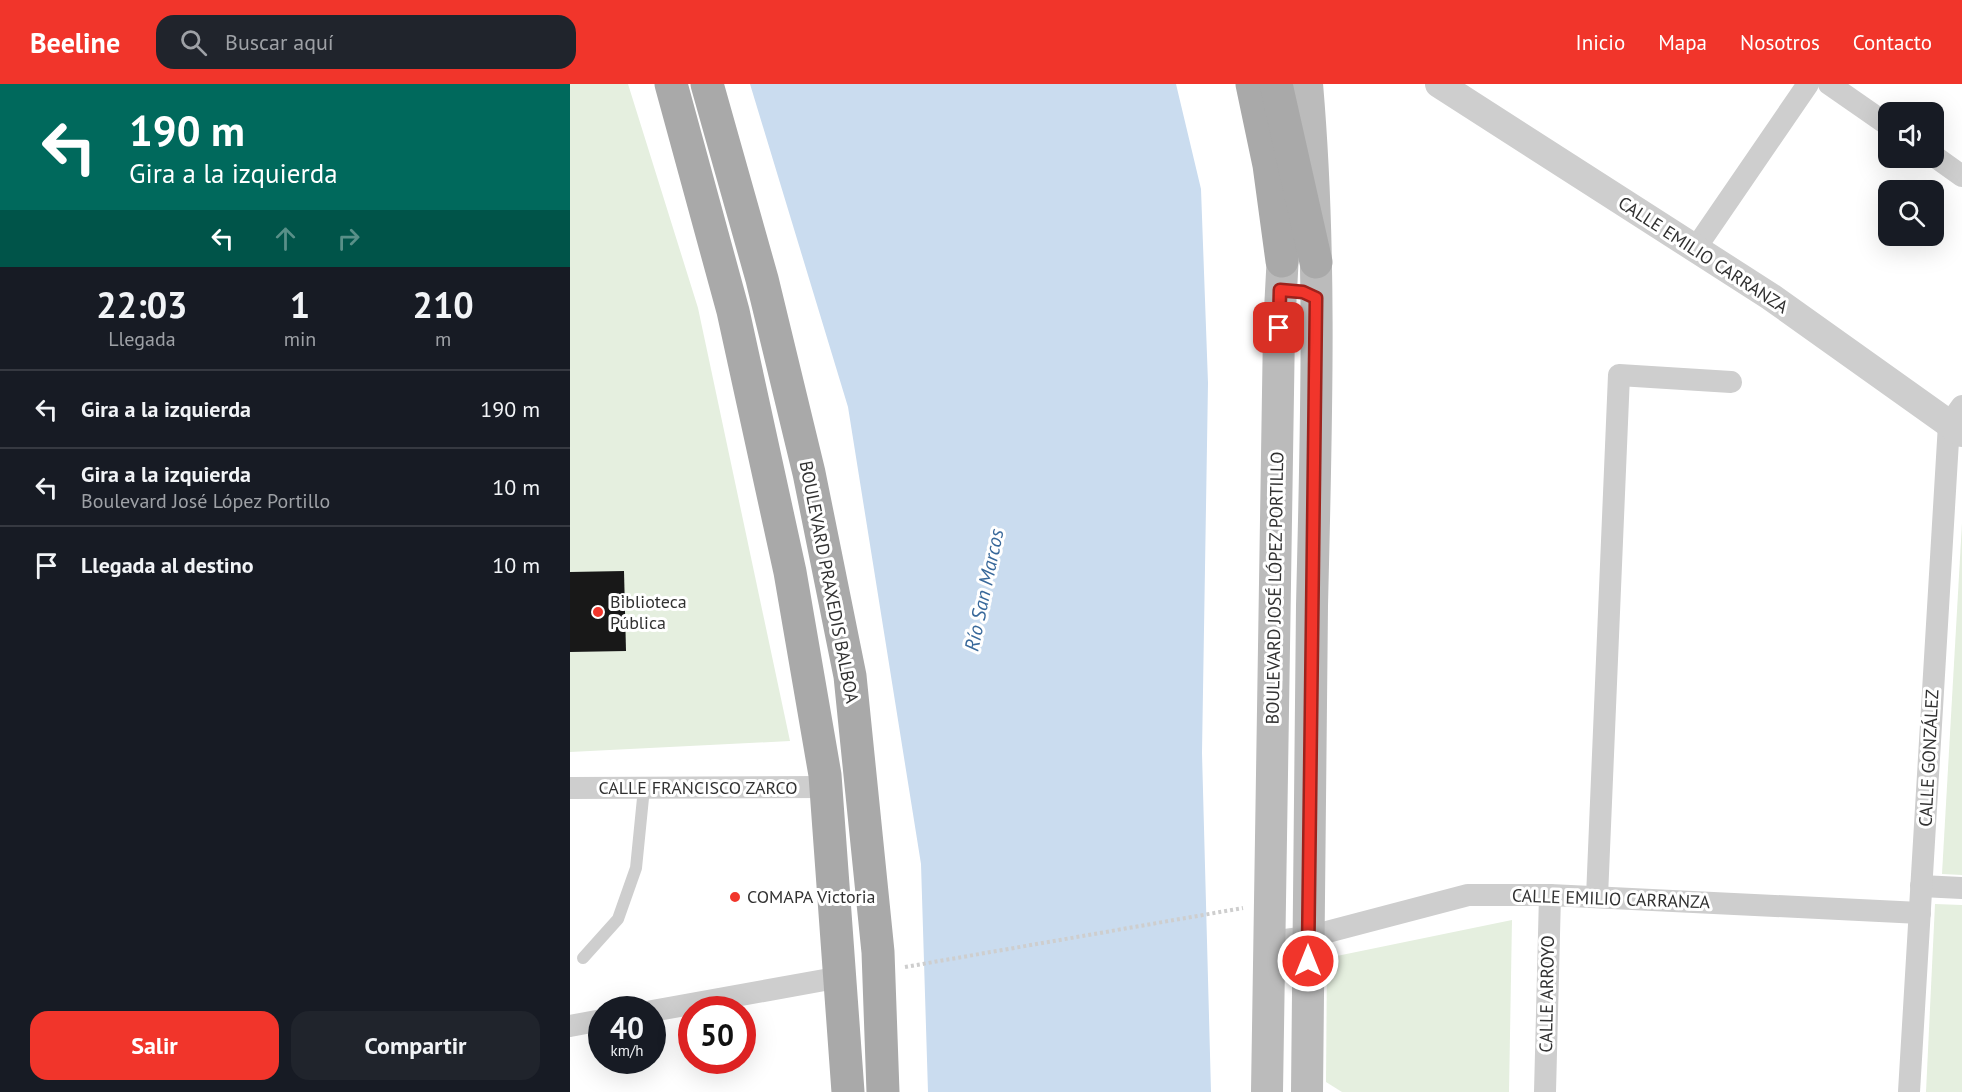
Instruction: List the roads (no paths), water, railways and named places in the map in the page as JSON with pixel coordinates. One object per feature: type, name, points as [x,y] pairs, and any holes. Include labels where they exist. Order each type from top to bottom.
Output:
[{"type":"main road","name":"BOULEVARD PRAXEDIS BALBOA","points":[[671,84],[733,311],[790,572],[826,787],[848,1092]]},
{"type":"main road","name":"BOULEVARD PRAXEDIS BALBOA","points":[[707,84],[762,279],[803,447],[850,676],[878,952],[883,1092]]},
{"type":"main road","points":[[1252,84],[1269,165],[1281,276],[1303,292],[1316,298]]},
{"type":"main road","points":[[1276,84],[1316,262]]},
{"type":"main road","name":"BOULEVARD JOSÉ LÓPEZ PORTILLO","points":[[1267,1092],[1281,276],[1291,145],[1291,84]]},
{"type":"main road","name":"BOULEVARD JOSÉ LÓPEZ PORTILLO","points":[[1307,84],[1312,142],[1316,262],[1307,1092]]},
{"type":"main road","points":[[765,456],[803,447]]},
{"type":"street","name":"CALLE EMILIO CARRANZA","points":[[1439,84],[1958,421]]},
{"type":"street","points":[[1695,249],[1808,84]]},
{"type":"street","points":[[1830,84],[1878,118]]},
{"type":"street","points":[[1944,163],[1962,176]]},
{"type":"street","points":[[1597,897],[1618,375],[1731,382]]},
{"type":"street","name":"CALLE GONZÁLEZ","points":[[1909,1092],[1921,886],[1958,421]]},
{"type":"street","name":"CALLE FRANCISCO ZARCO","points":[[570,788],[826,787]]},
{"type":"street","points":[[1921,886],[1962,888]]},
{"type":"street","name":"CALLE EMILIO CARRANZA","points":[[1269,942],[1308,937],[1468,896],[1550,895],[1920,913]]},
{"type":"street","name":"CALLE ARROYO","points":[[1545,1092],[1550,895]]},
{"type":"street","points":[[666,1008],[841,977]]},
{"type":"street","points":[[570,1026],[588,1023]]},
{"type":"lane","points":[[583,958],[618,920],[636,868],[644,788]]},
{"type":"water","name":"Río San Marcos","points":[[750,84],[1176,84],[1201,189],[1208,383],[1202,753],[1211,1092],[928,1092],[921,864],[848,407]]},
{"type":"place","name":"Biblioteca Pública","points":[[598,612]]},
{"type":"place","name":"COMAPA Victoria","points":[[735,897]]}]
